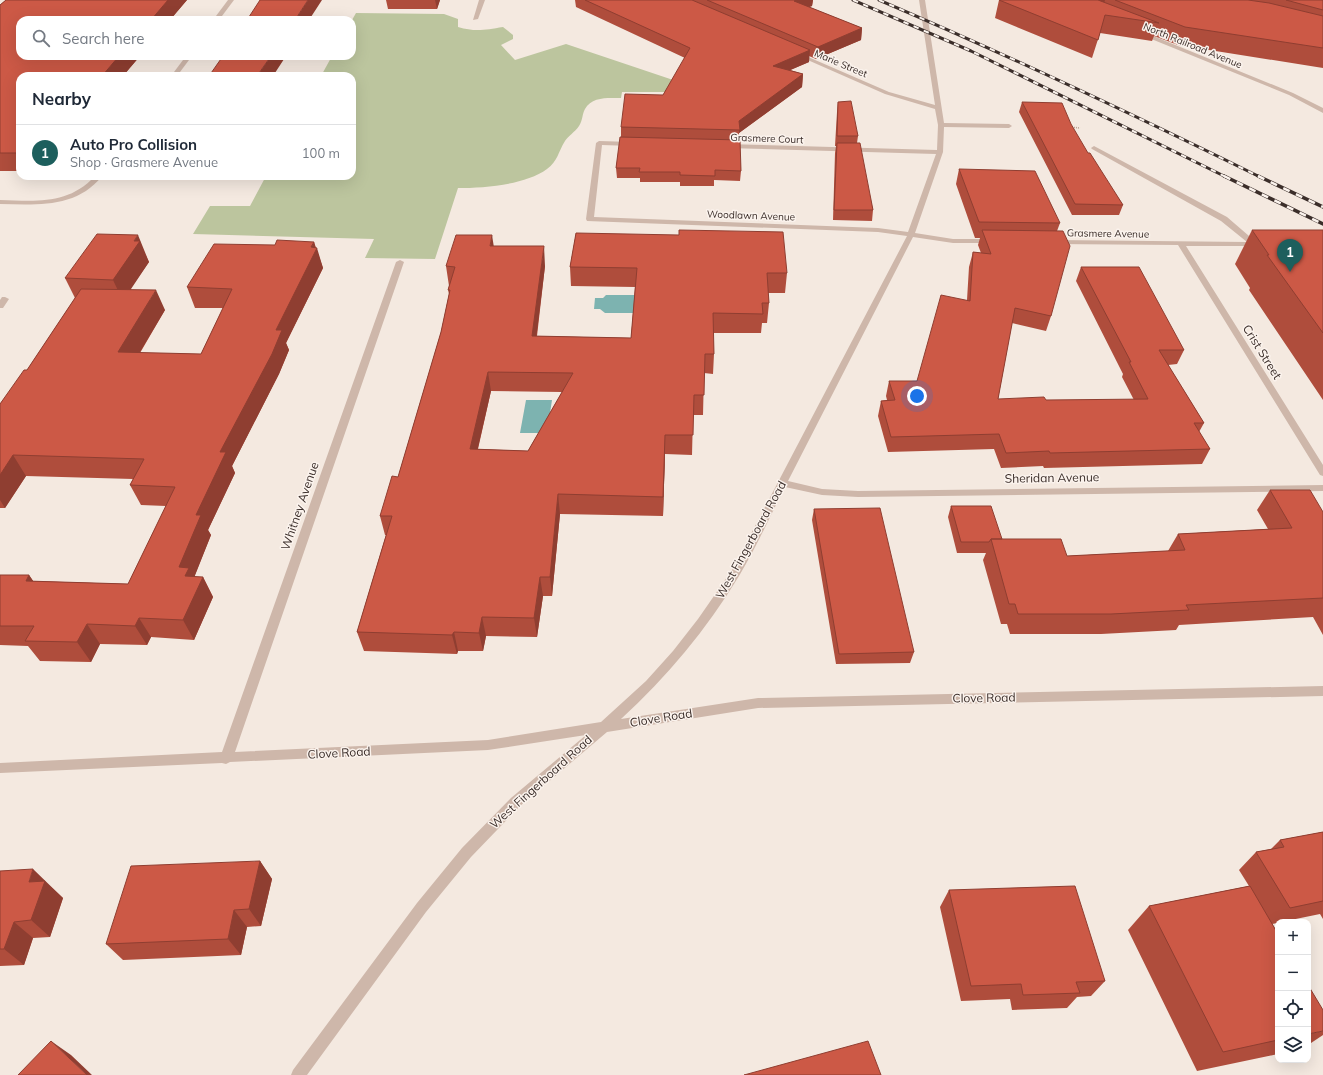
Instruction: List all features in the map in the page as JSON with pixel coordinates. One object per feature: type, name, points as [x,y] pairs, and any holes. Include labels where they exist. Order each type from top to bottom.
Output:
[{"type":"street","points":[[219,16],[231,0]]},
{"type":"street","points":[[475,19],[482,0]]},
{"type":"street","name":"West Fingerboard Road","points":[[298,1075],[414,918],[477,840],[534,785],[637,697],[675,658],[714,608],[736,572],[911,235],[940,152],[941,125],[939,108],[922,2]]},
{"type":"street","name":"North Railroad Avenue","points":[[1136,31],[1292,94],[1323,111]]},
{"type":"street","name":"Marie Street","points":[[794,52],[887,93],[939,108]]},
{"type":"street","points":[[177,72],[186,60]]},
{"type":"street","points":[[941,125],[1009,126]]},
{"type":"street","name":"Woodlawn Avenue","points":[[639,144],[599,143],[590,219],[870,230],[911,235]]},
{"type":"street","name":"Grasmere Court","points":[[718,146],[940,152]]},
{"type":"street","points":[[1094,148],[1224,218],[1254,244]]},
{"type":"street","points":[[0,202],[40,203],[68,199],[81,193],[96,180]]},
{"type":"street","points":[[911,235],[953,241],[1000,241]]},
{"type":"street","name":"Grasmere Avenue","points":[[1047,242],[1268,244]]},
{"type":"street","name":"Crist Street","points":[[1181,244],[1323,474]]},
{"type":"street","name":"Whitney Avenue","points":[[226,759],[400,262]]},
{"type":"street","points":[[0,306],[6,299]]},
{"type":"street","name":"Sheridan Avenue","points":[[783,483],[822,492],[858,494],[1323,488]]},
{"type":"street","name":"Clove Road","points":[[0,768],[226,759],[488,745],[758,703],[1323,691]]},
{"type":"path","points":[[1064,127],[1080,127],[1094,148]]},
{"type":"green space","points":[[356,13],[444,14],[458,19],[458,27],[464,29],[480,30],[503,27],[513,35],[513,39],[501,45],[515,60],[566,44],[694,87],[691,92],[622,92],[621,98],[596,100],[585,109],[579,126],[566,139],[556,160],[547,169],[527,179],[516,182],[492,186],[458,188],[435,259],[365,258],[374,239],[193,234],[210,206],[250,206],[264,180],[356,180],[356,72],[323,72],[330,60],[356,60],[356,16],[354,16]]},
{"type":"water","points":[[606,295],[643,295],[642,313],[605,313],[600,309],[594,309],[595,298],[603,298]]},
{"type":"water","points":[[526,400],[552,400],[547,433],[520,433]]},
{"type":"building","points":[[6,0],[168,0],[154,16],[16,16],[16,60],[116,60],[105,72],[16,72],[16,153],[0,153],[0,5]]},
{"type":"building","points":[[260,0],[308,0],[298,16],[250,16]]},
{"type":"building","points":[[585,0],[692,0],[810,50],[773,66],[803,74],[739,121],[740,130],[621,127],[625,94],[663,95],[690,48]]},
{"type":"building","points":[[707,0],[797,0],[794,1],[862,28],[818,47]]},
{"type":"building","points":[[999,0],[1098,0],[1159,23],[1105,15],[1098,40]]},
{"type":"building","points":[[1115,0],[1248,0],[1269,3],[1323,16],[1323,48],[1185,27]]},
{"type":"building","points":[[1286,0],[1323,0],[1323,10]]},
{"type":"building","points":[[220,60],[268,60],[260,72],[212,72]]},
{"type":"building","points":[[851,101],[858,136],[837,136],[838,102]]},
{"type":"building","points":[[1022,102],[1062,103],[1071,124],[1088,153],[1090,153],[1123,205],[1075,204]]},
{"type":"building","points":[[620,137],[740,140],[741,171],[715,170],[715,176],[680,175],[680,172],[639,172],[640,168],[616,168]]},
{"type":"building","points":[[837,143],[860,143],[873,210],[834,210]]},
{"type":"building","points":[[959,169],[1035,171],[1060,223],[979,222]]},
{"type":"building","points":[[679,230],[783,232],[787,273],[767,273],[769,303],[762,303],[763,314],[713,313],[714,354],[705,354],[704,395],[694,395],[693,435],[665,435],[663,497],[558,494],[550,577],[540,577],[534,618],[482,617],[479,633],[454,632],[452,635],[357,632],[392,516],[380,516],[392,476],[398,477],[441,332],[450,290],[448,290],[455,267],[446,266],[456,235],[492,235],[490,246],[544,246],[532,336],[631,338],[637,268],[570,267],[576,233],[679,235]],"holes":[[[488,372],[573,373],[528,451],[470,449]]]},
{"type":"building","points":[[982,230],[1063,231],[1070,246],[1051,316],[1015,308],[998,399],[1044,397],[1046,400],[1148,399],[1129,362],[1131,362],[1081,267],[1139,267],[1184,350],[1159,350],[1204,423],[1194,423],[1210,449],[1006,453],[999,434],[891,437],[881,401],[895,400],[889,381],[917,381],[941,295],[970,301],[973,252],[991,254]]},
{"type":"building","points":[[1252,230],[1323,230],[1323,333],[1267,255],[1269,255]]},
{"type":"building","points":[[97,234],[138,235],[134,241],[140,241],[113,280],[65,278]]},
{"type":"building","points":[[277,240],[314,242],[311,247],[317,248],[276,330],[282,330],[272,354],[220,452],[226,452],[196,515],[201,515],[179,567],[189,568],[185,576],[203,577],[183,620],[139,618],[135,626],[87,624],[77,642],[25,641],[34,626],[0,626],[0,575],[29,575],[26,581],[128,584],[175,487],[130,485],[144,459],[13,455],[0,475],[0,404],[24,370],[27,370],[81,289],[156,290],[118,352],[201,354],[232,289],[187,287],[214,244],[275,245]]},
{"type":"building","points":[[1270,490],[1310,490],[1323,512],[1323,598],[1186,605],[1189,610],[1111,614],[1018,614],[1015,604],[1009,604],[991,539],[1061,539],[1067,556],[1185,550],[1178,534],[1292,528]]},
{"type":"building","points":[[951,506],[991,506],[1002,539],[991,539],[989,542],[961,542]]},
{"type":"building","points":[[880,508],[914,652],[839,654],[814,509]]},
{"type":"building","points":[[1323,832],[1323,901],[1290,908],[1256,852],[1284,847],[1280,840]]},
{"type":"building","points":[[260,861],[249,909],[234,910],[228,939],[106,944],[131,866]]},
{"type":"building","points":[[33,869],[29,882],[45,881],[31,920],[14,922],[4,949],[0,949],[0,871]]},
{"type":"building","points":[[1075,886],[1105,981],[1076,982],[1080,993],[1023,995],[1021,984],[971,986],[949,890]]},
{"type":"building","points":[[1250,886],[1275,929],[1275,1041],[1223,1052],[1149,906]]},
{"type":"building","points":[[1311,990],[1323,1010],[1323,1031],[1311,1033]]},
{"type":"building","points":[[51,1041],[87,1075],[18,1075]]},
{"type":"building","points":[[868,1041],[881,1075],[744,1075]]},
{"type":"railway","points":[[853,0],[971,51],[1226,177]]},
{"type":"railway","points":[[879,0],[1071,86],[1260,177]]},
{"type":"railway","points":[[1224,176],[1323,224]]},
{"type":"railway","points":[[1258,176],[1323,207]]},
{"type":"place","name":"Auto Pro Collision","points":[[1290,272]]}]
